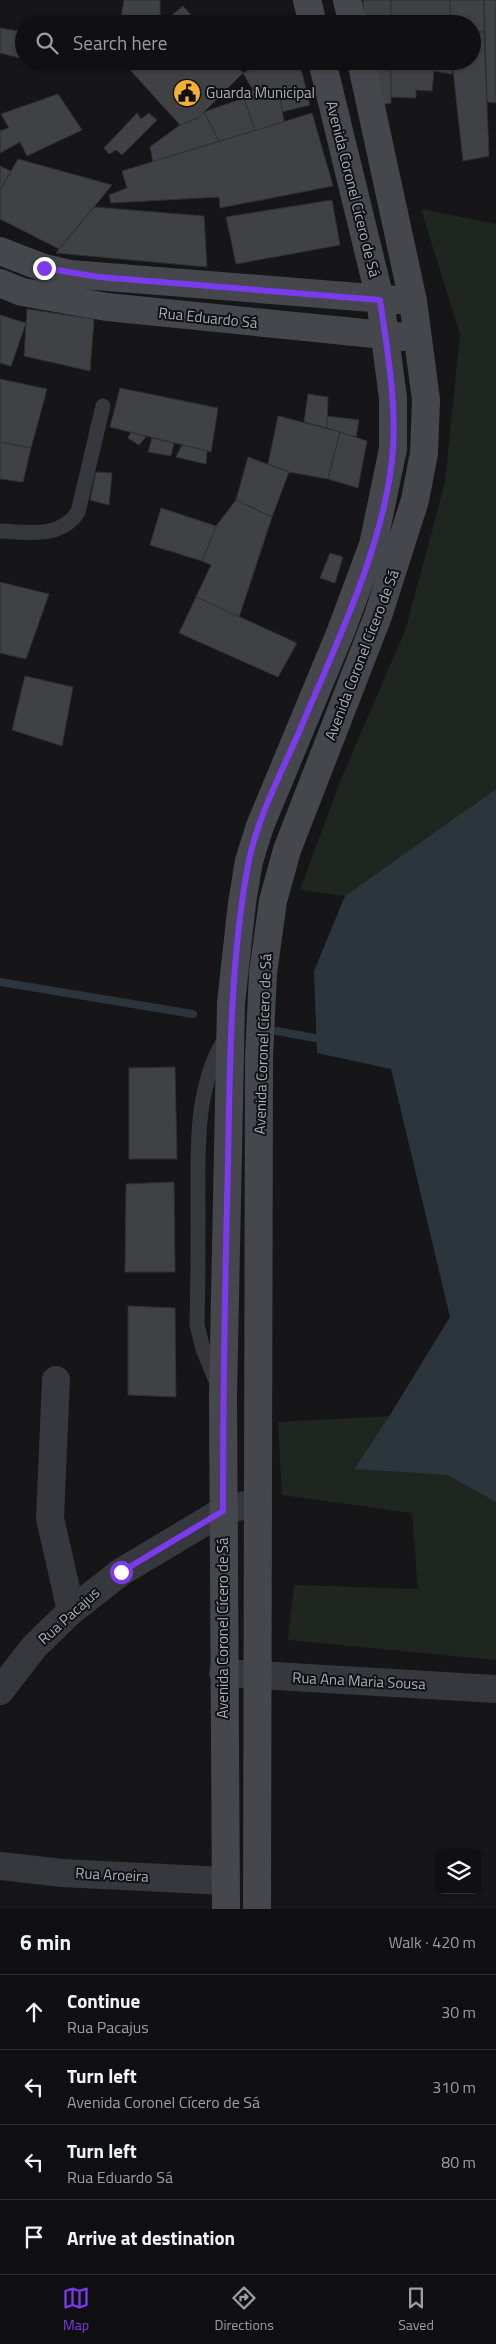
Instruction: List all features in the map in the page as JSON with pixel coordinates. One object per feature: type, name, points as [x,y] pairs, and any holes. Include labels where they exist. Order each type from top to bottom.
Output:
[{"type":"main road","points":[[307,0],[311,15]]},
{"type":"main road","points":[[347,0],[351,15]]},
{"type":"main road","name":"Avenida Coronel Cícero de Sá","points":[[226,1909],[223,1673],[223,1396],[231,1030],[238,939],[249,860],[260,826],[341,631],[373,545],[387,486],[393,449],[393,398],[380,300],[324,70]]},
{"type":"main road","name":"Avenida Coronel Cícero de Sá","points":[[257,1909],[259,1058],[263,973],[273,901],[287,850],[378,616],[415,500],[424,453],[426,400],[413,301],[363,70]]},
{"type":"main road","name":"Rua Eduardo Sá","points":[[0,251],[44,268],[79,275],[380,300],[413,301]]},
{"type":"main road","name":"Rua Eduardo Sá","points":[[0,283],[22,292],[107,308],[418,338]]},
{"type":"street","points":[[56,1380],[50,1518],[70,1611]]},
{"type":"street","name":"Rua Pacajus","points":[[0,1691],[34,1647],[70,1611],[121,1572],[223,1511],[257,1502]]},
{"type":"street","name":"Rua Ana Maria Sousa","points":[[223,1673],[496,1689]]},
{"type":"street","name":"Rua Aroeira","points":[[0,1866],[62,1872],[225,1880]]},
{"type":"lane","points":[[0,531],[50,532],[71,521],[78,512],[103,406]]},
{"type":"lane","points":[[373,545],[398,557]]},
{"type":"shaded area","points":[[421,209],[496,224],[496,789],[345,896],[300,890],[339,784],[406,628],[445,482],[460,334]]},
{"type":"shaded area","points":[[496,789],[496,1502],[447,1475],[354,1469],[390,1415],[450,1317],[391,1069],[317,1053],[314,971],[345,896]]},
{"type":"shaded area","points":[[390,1416],[354,1468],[447,1475],[496,1502],[496,1660],[288,1640],[294,1585],[418,1589],[412,1513],[282,1495],[278,1422]]},
{"type":"building","points":[[124,0],[160,0],[160,15],[122,15]]},
{"type":"building","points":[[363,0],[391,0],[391,15],[364,15]]},
{"type":"building","points":[[391,0],[450,0],[451,15],[391,15]]},
{"type":"building","points":[[450,0],[484,0],[484,32],[481,32],[481,15],[451,15]]},
{"type":"building","points":[[484,0],[496,0],[496,103],[487,102]]},
{"type":"building","points":[[183,6],[191,15],[172,15]]},
{"type":"building","points":[[0,28],[15,30],[15,57],[0,53]]},
{"type":"building","points":[[481,32],[484,32],[489,156],[463,161],[453,70],[481,70]]},
{"type":"building","name":"Guarda Municipal","points":[[130,70],[240,70],[243,73],[198,118],[180,125]]},
{"type":"building","points":[[248,70],[301,70],[310,105],[282,112],[279,92],[268,93],[265,84],[253,90],[243,73]]},
{"type":"building","points":[[371,70],[391,70],[391,103],[379,105]]},
{"type":"building","points":[[391,70],[452,70],[452,74],[434,71],[432,91],[416,90],[416,98],[391,97]]},
{"type":"building","points":[[265,84],[268,93],[279,92],[284,122],[255,131],[244,98],[245,94]]},
{"type":"building","points":[[58,94],[82,130],[27,156],[20,142],[0,153],[0,131],[9,128],[1,114]]},
{"type":"building","points":[[244,98],[255,131],[219,141],[204,112]]},
{"type":"building","points":[[204,112],[219,141],[153,162],[150,147],[180,125],[198,118]]},
{"type":"building","points":[[137,113],[141,119],[149,113],[157,120],[122,155],[116,150],[109,154],[104,148]]},
{"type":"building","points":[[312,113],[333,186],[220,208],[219,197],[111,203],[109,195],[127,188],[122,171]]},
{"type":"building","points":[[18,159],[112,185],[59,249],[0,219],[0,190]]},
{"type":"building","points":[[0,166],[11,171],[0,190]]},
{"type":"building","points":[[332,200],[340,245],[236,264],[226,217]]},
{"type":"building","points":[[94,207],[204,216],[207,267],[56,253]]},
{"type":"building","points":[[27,309],[94,319],[90,371],[24,356]]},
{"type":"building","points":[[0,315],[26,323],[11,366],[0,363]]},
{"type":"building","points":[[0,379],[47,389],[31,448],[0,442]]},
{"type":"building","points":[[120,388],[218,408],[211,452],[110,427]]},
{"type":"building","points":[[308,394],[328,397],[327,428],[304,422]]},
{"type":"building","points":[[278,416],[340,432],[328,479],[289,472],[268,464]]},
{"type":"building","points":[[327,416],[359,420],[356,437],[327,428]]},
{"type":"building","points":[[131,432],[146,437],[139,445],[128,438]]},
{"type":"building","points":[[340,432],[367,441],[358,488],[328,479]]},
{"type":"building","points":[[152,438],[174,443],[171,456],[148,452]]},
{"type":"building","points":[[0,442],[31,448],[23,482],[0,479]]},
{"type":"building","points":[[182,445],[207,451],[206,464],[176,457]]},
{"type":"building","points":[[248,457],[289,472],[272,517],[236,500]]},
{"type":"building","points":[[96,472],[112,473],[109,505],[90,500]]},
{"type":"building","points":[[236,500],[272,517],[239,617],[196,597],[211,565],[202,561],[216,526]]},
{"type":"building","points":[[161,508],[216,526],[202,561],[150,545]]},
{"type":"building","points":[[330,553],[343,557],[335,583],[320,578]]},
{"type":"building","points":[[0,582],[49,594],[26,659],[0,653]]},
{"type":"building","points":[[196,597],[297,643],[278,677],[179,633]]},
{"type":"building","points":[[25,676],[73,687],[62,746],[12,730]]},
{"type":"building","points":[[175,1067],[177,1159],[129,1159],[129,1068]]},
{"type":"building","points":[[174,1182],[175,1272],[125,1272],[126,1184]]},
{"type":"building","points":[[128,1306],[175,1308],[176,1397],[128,1395]]},
{"type":"waterway","points":[[0,982],[193,1014]]},
{"type":"waterway","points":[[277,1031],[326,1040]]},
{"type":"place","name":"Guarda Municipal","points":[[187,93]]},
{"type":"route","points":[[44,268],[70,274],[99,277],[380,300],[393,398],[393,449],[387,486],[373,545],[341,631],[260,826],[249,860],[242,903],[231,1003],[223,1396],[223,1511],[121,1572]]}]
